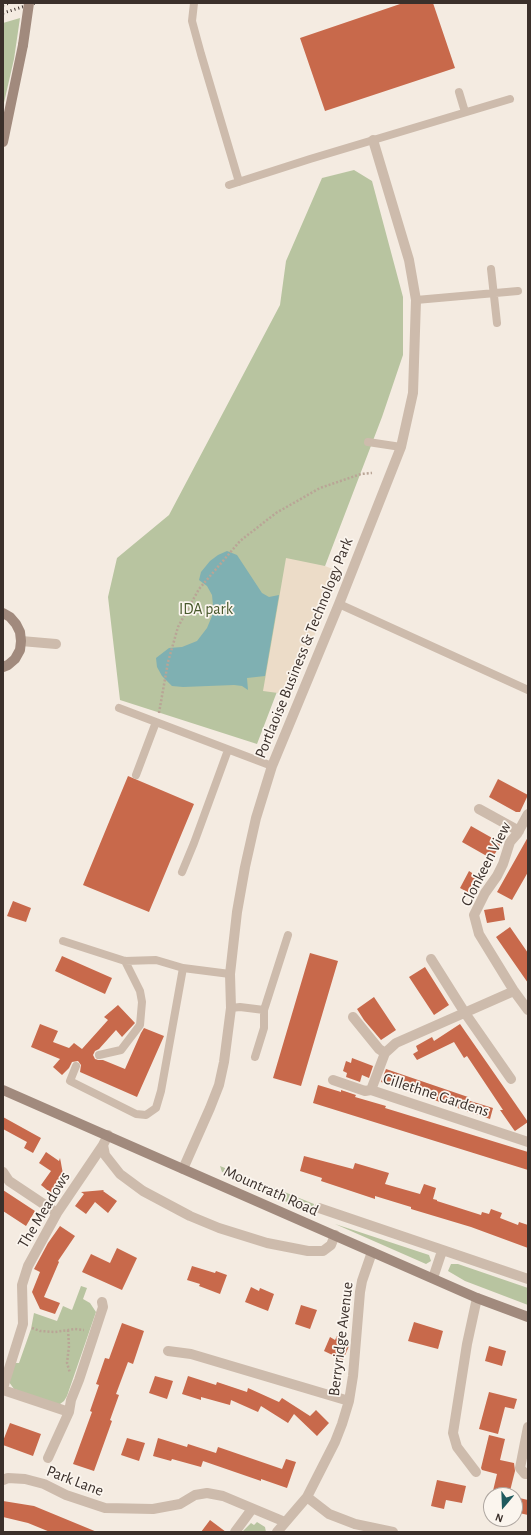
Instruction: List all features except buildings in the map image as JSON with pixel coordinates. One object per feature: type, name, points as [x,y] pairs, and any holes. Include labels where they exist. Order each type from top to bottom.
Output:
[{"type":"main road","points":[[3,142],[23,45],[29,3]]},
{"type":"main road","points":[[3,613],[10,617],[16,624],[20,632],[21,641],[20,650],[15,658],[3,667]]},
{"type":"main road","name":"Mountrath Road","points":[[3,1090],[477,1298],[528,1317]]},
{"type":"street","name":"Portlaoise Business & Technology Park","points":[[183,1169],[219,1085],[228,1037],[231,1008],[230,974],[237,912],[256,818],[272,766],[339,604],[400,447],[413,393],[416,300],[409,260],[373,140]]},
{"type":"street","points":[[21,641],[56,644]]},
{"type":"street","points":[[479,809],[518,832]]},
{"type":"street","name":"Clonkeen View","points":[[528,814],[518,832],[510,842],[503,864],[497,876],[485,893],[474,915],[479,934],[514,992],[528,1010]]},
{"type":"street","points":[[431,959],[465,1013],[511,1080]]},
{"type":"street","name":"Cillethne Gardens","points":[[514,992],[396,1043],[385,1053],[372,1090],[528,1142]]},
{"type":"street","points":[[353,1018],[378,1049],[385,1053]]},
{"type":"street","points":[[333,1080],[365,1091],[372,1090]]},
{"type":"street","name":"The Meadows","points":[[69,1412],[3,1389],[23,1324],[22,1285],[28,1266],[57,1213],[103,1145],[108,1135]]},
{"type":"street","points":[[103,1145],[105,1155],[120,1174],[143,1191],[190,1216],[219,1228],[308,1252],[323,1251],[331,1245],[335,1235]]},
{"type":"street","points":[[3,1172],[9,1181],[57,1213]]},
{"type":"street","points":[[319,1208],[528,1280]]},
{"type":"street","points":[[433,1278],[442,1251]]},
{"type":"street","name":"Berryridge Avenue","points":[[277,1532],[307,1497],[336,1442],[349,1401],[355,1354],[358,1302],[362,1281],[372,1252]]},
{"type":"street","points":[[476,1472],[457,1447],[453,1433],[467,1344],[477,1298]]},
{"type":"street","points":[[48,1458],[69,1412],[71,1400],[103,1307],[102,1302]]},
{"type":"street","points":[[168,1351],[191,1354],[349,1401]]},
{"type":"street","points":[[528,1427],[520,1468],[528,1474]]},
{"type":"street","name":"Park Lane","points":[[3,1480],[8,1478],[25,1479],[44,1484],[66,1495],[105,1508],[153,1509],[180,1504],[196,1495],[207,1493],[223,1496],[285,1522]]},
{"type":"street","points":[[307,1497],[329,1514],[355,1524],[380,1531],[393,1532]]},
{"type":"street","points":[[235,1532],[252,1508]]},
{"type":"lane","points":[[194,3],[192,21],[239,182]]},
{"type":"lane","points":[[459,92],[465,112]]},
{"type":"lane","points":[[229,185],[510,99]]},
{"type":"lane","points":[[491,269],[497,324]]},
{"type":"lane","points":[[416,300],[518,291]]},
{"type":"lane","points":[[368,442],[400,447]]},
{"type":"lane","points":[[339,604],[528,690]]},
{"type":"lane","points":[[119,708],[272,766]]},
{"type":"lane","points":[[136,776],[157,723]]},
{"type":"lane","points":[[182,872],[228,750]]},
{"type":"lane","points":[[256,1057],[264,1028],[264,1010],[288,935]]},
{"type":"lane","points":[[63,941],[125,961],[156,960],[183,968],[230,974]]},
{"type":"lane","points":[[99,1055],[121,1050],[140,1025],[142,1002],[140,991],[125,961]]},
{"type":"lane","points":[[76,1066],[70,1081],[136,1114],[146,1115],[156,1108],[161,1091],[183,968]]},
{"type":"lane","points":[[231,1008],[240,1007],[264,1010]]},
{"type":"path","points":[[157,723],[168,662],[178,627],[199,589],[240,541],[276,513],[320,488],[361,474],[372,473]]},
{"type":"path","points":[[23,1324],[40,1331],[55,1332],[80,1329],[94,1333]]},
{"type":"path","points":[[68,1330],[70,1346],[68,1367],[72,1375],[79,1380]]},
{"type":"green space","points":[[20,18],[14,59],[3,107],[3,23]]},
{"type":"green space","name":"IDA park","points":[[354,170],[372,181],[403,297],[403,355],[382,417],[257,744],[120,700],[108,597],[117,558],[169,515],[280,305],[286,261],[322,178]]},
{"type":"green space","points":[[220,1166],[314,1204],[311,1213],[222,1172]]},
{"type":"green space","points":[[335,1224],[429,1255],[431,1261],[426,1264]]},
{"type":"green space","points":[[451,1264],[458,1264],[528,1288],[528,1305],[465,1281],[448,1271]]},
{"type":"green space","points":[[81,1286],[87,1288],[83,1299],[90,1303],[96,1312],[64,1401],[60,1404],[56,1404],[14,1389],[9,1382],[14,1363],[19,1363],[31,1329],[34,1313],[57,1321],[63,1306],[72,1310]]},
{"type":"green space","points":[[257,1522],[265,1527],[266,1532],[242,1532],[251,1523],[254,1525]]},
{"type":"shaded area","points":[[286,558],[325,566],[340,572],[289,698],[278,693],[263,691]]},
{"type":"water","points":[[227,551],[237,555],[262,593],[269,597],[279,595],[265,676],[247,678],[248,690],[242,686],[234,685],[172,686],[162,676],[157,667],[156,658],[169,648],[182,647],[197,641],[207,628],[212,616],[212,595],[207,586],[199,580],[201,572],[210,561]]},
{"type":"railway","points":[[3,5],[10,3]]},
{"type":"railway","points":[[3,13],[35,3]]}]
